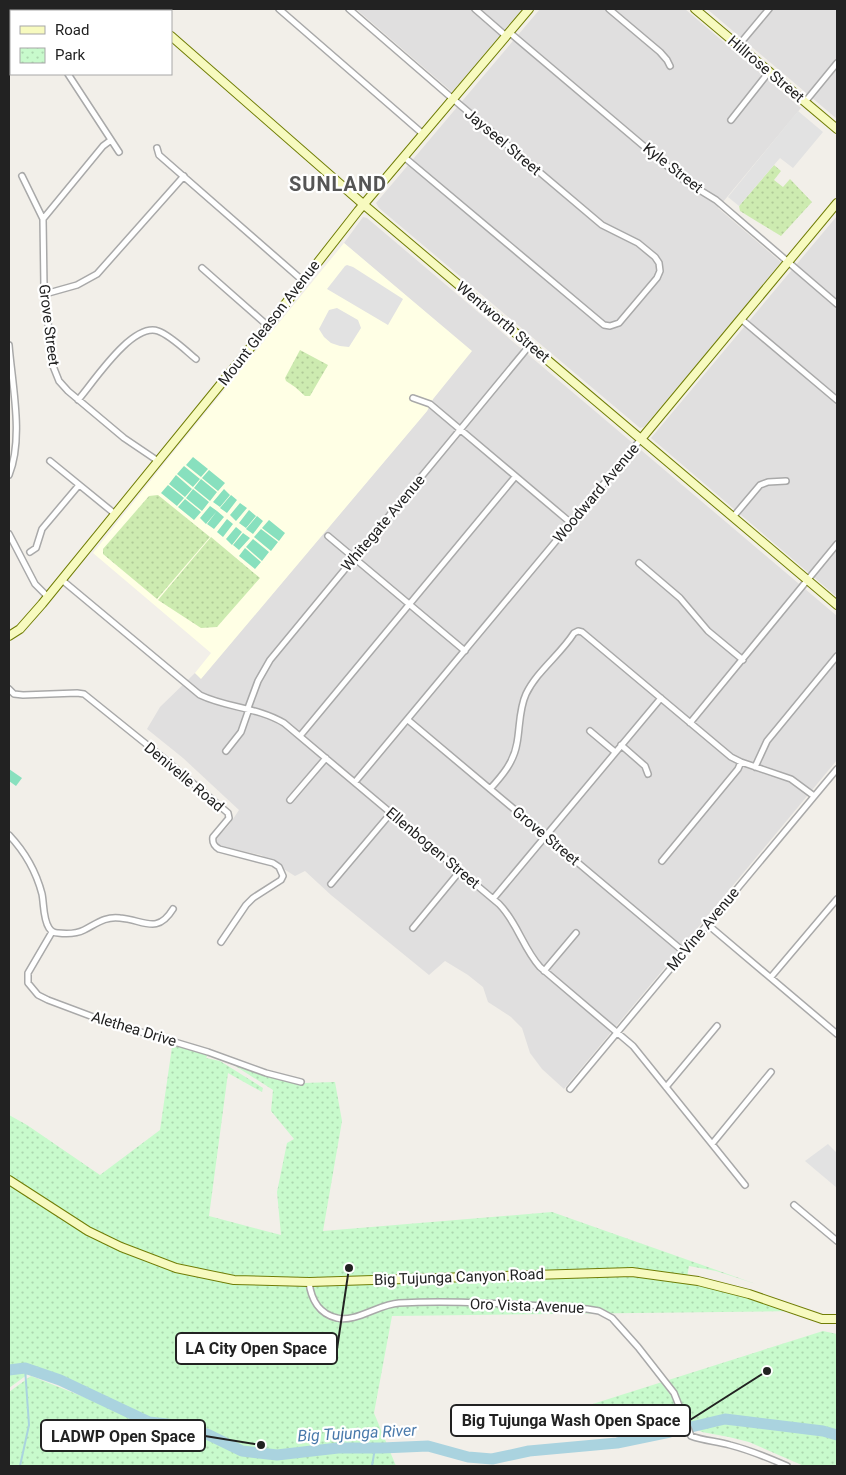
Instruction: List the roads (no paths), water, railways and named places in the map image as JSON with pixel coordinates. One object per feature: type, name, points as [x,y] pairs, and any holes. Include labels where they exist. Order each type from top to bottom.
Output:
[{"type":"street","points":[[279,9],[423,134]]},
{"type":"street","name":"Jayseel Street","points":[[350,9],[452,99],[602,225],[641,245],[655,256],[660,266],[657,278],[621,321],[610,326],[602,323],[404,156]]},
{"type":"street","name":"Kyle Street","points":[[475,9],[508,34],[685,181],[716,200],[837,304]]},
{"type":"street","name":"Mount Gleason Avenue","points":[[9,636],[20,629],[48,597],[268,326],[363,204],[529,9]]},
{"type":"street","points":[[609,9],[660,52],[670,66]]},
{"type":"street","name":"Hillrose Street","points":[[694,9],[837,129]]},
{"type":"street","points":[[738,46],[769,9]]},
{"type":"street","name":"Wentworth Street","points":[[172,37],[363,204],[837,605]]},
{"type":"street","points":[[805,102],[837,63]]},
{"type":"street","points":[[731,120],[769,72]]},
{"type":"street","points":[[69,75],[119,152]]},
{"type":"street","points":[[43,219],[103,146],[111,140]]},
{"type":"street","points":[[157,148],[159,155],[302,280]]},
{"type":"street","name":"Grove Street","points":[[22,176],[43,219],[44,294],[56,374],[63,386],[78,400],[124,438],[158,461]]},
{"type":"street","points":[[44,294],[69,289],[97,274],[184,176]]},
{"type":"street","name":"Woodward Avenue","points":[[355,782],[837,203]]},
{"type":"street","points":[[202,268],[268,326]]},
{"type":"street","points":[[741,318],[837,400]]},
{"type":"street","points":[[78,400],[122,347],[146,330],[160,331],[196,359]]},
{"type":"street","points":[[9,345],[15,418],[14,458],[9,475]]},
{"type":"street","name":"Whitegate Avenue","points":[[226,751],[241,732],[258,680],[270,660],[530,345]]},
{"type":"street","points":[[413,398],[430,404],[571,523]]},
{"type":"street","points":[[50,461],[115,514]]},
{"type":"street","points":[[300,736],[516,477]]},
{"type":"street","points":[[733,517],[760,484],[786,481]]},
{"type":"street","points":[[30,552],[36,548],[42,529],[78,485]]},
{"type":"street","points":[[9,534],[35,584],[48,597]]},
{"type":"street","points":[[328,536],[465,650]]},
{"type":"street","points":[[690,723],[837,544]]},
{"type":"street","points":[[639,563],[680,598],[708,631],[743,660]]},
{"type":"street","name":"Ellenbogen Street","points":[[62,580],[200,695],[216,702],[249,708],[276,718],[300,736],[493,899],[509,916],[531,957],[544,971],[636,1049],[745,1185]]},
{"type":"street","points":[[490,789],[508,767],[515,753],[522,704],[526,694],[578,631],[727,754],[741,762],[791,779],[814,796]]},
{"type":"street","points":[[755,767],[766,741],[837,656]]},
{"type":"street","name":"Denivelle Road","points":[[9,689],[14,694],[23,695],[84,694],[228,813],[229,818],[213,836],[212,842],[215,846],[274,863],[278,867],[283,876],[281,880],[253,898],[246,905],[221,942]]},
{"type":"street","points":[[493,899],[661,698]]},
{"type":"street","name":"Grove Street","points":[[408,720],[684,952]]},
{"type":"street","points":[[590,731],[615,752]]},
{"type":"street","points":[[620,745],[645,766],[648,774]]},
{"type":"street","points":[[290,800],[326,758]]},
{"type":"street","points":[[662,861],[738,769],[741,762]]},
{"type":"street","name":"McVine Avenue","points":[[570,1090],[837,769]]},
{"type":"street","points":[[331,884],[391,813]]},
{"type":"street","points":[[9,835],[32,865],[42,894],[47,924],[52,932],[72,933],[83,930],[102,919],[118,917],[154,924],[166,919],[173,909]]},
{"type":"street","points":[[413,928],[460,871]]},
{"type":"street","points":[[771,978],[837,898]]},
{"type":"street","points":[[707,924],[837,1034]]},
{"type":"street","name":"Alethea Drive","points":[[52,932],[28,973],[28,983],[38,995],[97,1018],[208,1052],[266,1073],[301,1082]]},
{"type":"street","points":[[544,971],[576,932]]},
{"type":"street","points":[[666,1087],[717,1026]]},
{"type":"street","points":[[712,1144],[771,1072]]},
{"type":"street","name":"Big Tujunga Canyon Road","points":[[9,1180],[88,1231],[156,1261],[207,1276],[234,1280],[309,1282],[632,1272],[698,1280],[749,1294],[822,1319],[837,1319]]},
{"type":"street","points":[[794,1205],[837,1241]]},
{"type":"street","name":"Oro Vista Avenue","points":[[309,1282],[312,1295],[319,1308],[325,1313],[340,1319],[356,1317],[386,1305],[406,1303],[508,1304],[599,1311],[612,1318],[625,1331],[666,1381],[674,1393],[691,1436],[703,1441],[715,1441],[731,1445],[787,1466]]},
{"type":"waterway","points":[[20,1466],[29,1425],[25,1368]]},
{"type":"waterway","name":"Big Tujunga River","points":[[9,1370],[25,1368],[60,1380],[149,1422],[184,1426],[209,1435],[242,1451],[277,1455],[338,1448],[428,1446],[468,1457],[492,1459],[529,1451],[617,1443],[725,1419],[823,1431],[837,1435]]},
{"type":"waterway","points":[[372,1466],[375,1448]]},
{"type":"place","name":"LA City Open Space","points":[[349,1268]]},
{"type":"place","name":"Big Tujunga Wash Open Space","points":[[767,1371]]},
{"type":"place","name":"LADWP Open Space","points":[[261,1445]]},
{"type":"district","name":"SUNLAND","points":[[338,184]]}]
